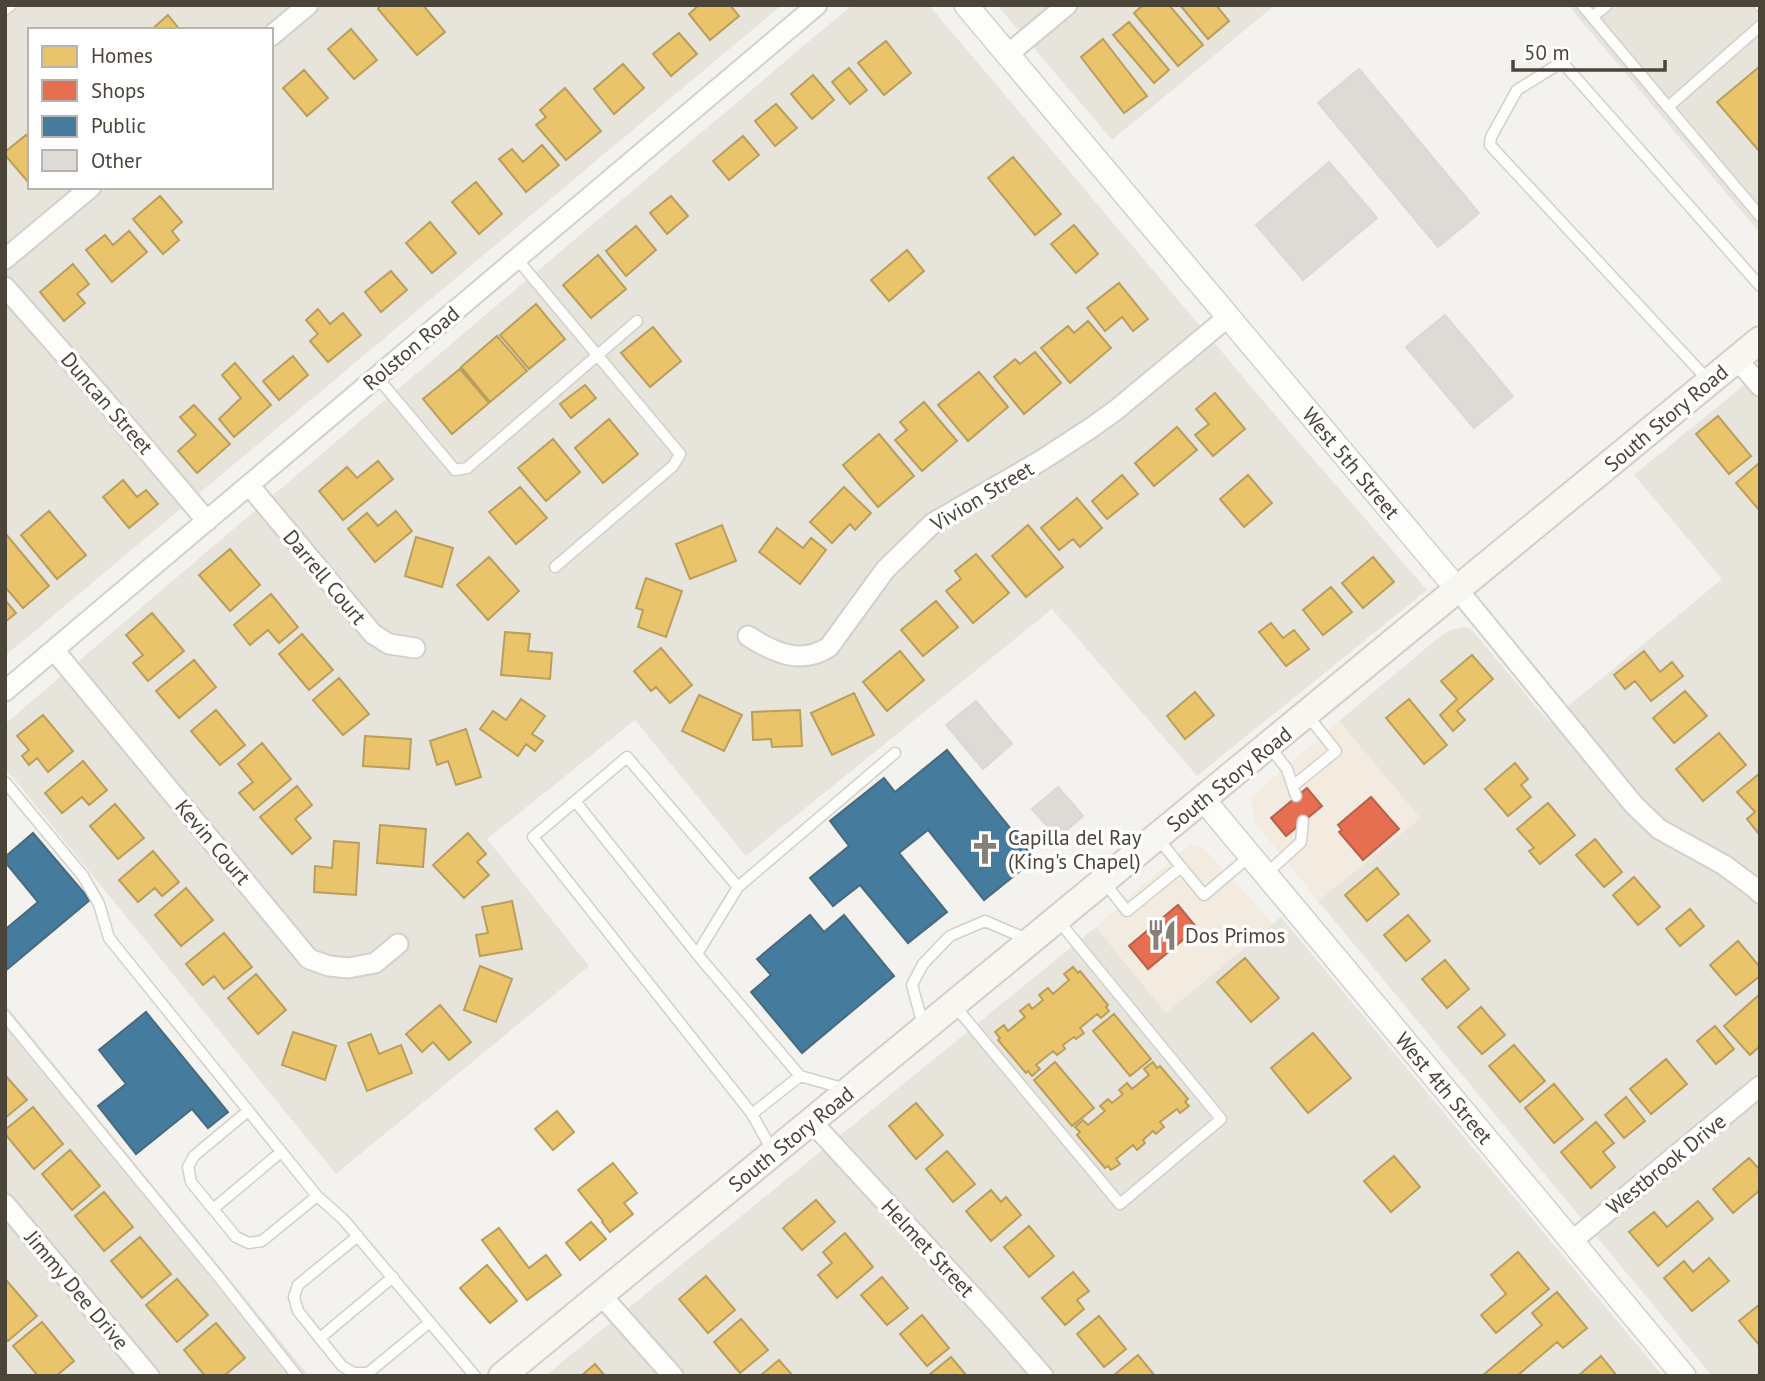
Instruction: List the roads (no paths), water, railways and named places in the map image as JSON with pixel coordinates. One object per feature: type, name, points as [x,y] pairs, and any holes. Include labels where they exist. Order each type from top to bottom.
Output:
[{"type":"main road","name":"South Story Road","points":[[502,1376],[1760,340]]},
{"type":"street","points":[[273,34],[308,5]]},
{"type":"street","name":"Rolston Road","points":[[5,691],[817,5]]},
{"type":"street","name":"West 5th Street","points":[[966,5],[1458,590],[1634,805],[1659,829],[1724,865],[1760,893]]},
{"type":"street","points":[[1007,55],[1067,5]]},
{"type":"street","points":[[5,259],[89,189]]},
{"type":"street","name":"Duncan Street","points":[[5,287],[207,521]]},
{"type":"street","name":"Vivion Street","points":[[748,636],[768,649],[788,655],[811,655],[829,647],[885,570],[933,523],[1042,460],[1091,428],[1228,317]]},
{"type":"street","points":[[1737,359],[1760,386]]},
{"type":"street","name":"Darrell Court","points":[[249,485],[373,634],[389,644],[415,648]]},
{"type":"street","name":"Kevin Court","points":[[54,650],[309,959],[348,968],[374,963],[398,944]]},
{"type":"street","name":"West 4th Street","points":[[1203,799],[1684,1376]]},
{"type":"street","name":"Westbrook Drive","points":[[1572,1241],[1760,1086]]},
{"type":"street","name":"Helmet Street","points":[[811,1121],[1043,1376]]},
{"type":"street","name":"Jimmy Dee Drive","points":[[5,1204],[149,1376]]},
{"type":"street","points":[[601,1294],[673,1376]]},
{"type":"lane","points":[[1583,5],[1760,216]]},
{"type":"lane","points":[[1592,17],[1607,5]]},
{"type":"lane","points":[[1668,107],[1760,26]]},
{"type":"lane","points":[[1710,382],[1490,145],[1490,137],[1517,90],[1562,62],[1760,286]]},
{"type":"lane","points":[[517,259],[680,454],[673,466],[555,567]]},
{"type":"lane","points":[[377,377],[455,470],[467,468],[637,321]]},
{"type":"lane","points":[[1269,746],[1287,769],[1294,791],[1336,751],[1307,714]]},
{"type":"lane","points":[[697,954],[737,887],[895,753]]},
{"type":"lane","points":[[737,887],[627,757],[533,837],[752,1114],[773,1153]]},
{"type":"lane","points":[[5,782],[82,876],[99,904],[109,938],[317,1196],[358,1236],[475,1376]]},
{"type":"lane","points":[[575,802],[697,954],[800,1076],[850,1090]]},
{"type":"lane","points":[[1265,874],[1301,842],[1303,821]]},
{"type":"lane","points":[[1157,837],[1204,895],[1250,856]]},
{"type":"lane","points":[[1103,882],[1128,911],[1181,867]]},
{"type":"lane","points":[[954,1004],[1120,1204],[1221,1119],[1057,919]]},
{"type":"lane","points":[[924,1029],[912,985],[923,964],[950,936],[985,921],[1031,941]]},
{"type":"lane","points":[[5,1016],[297,1376]]},
{"type":"lane","points":[[752,1114],[800,1076]]},
{"type":"lane","points":[[248,1111],[194,1156],[188,1167],[191,1182],[236,1237],[249,1244],[262,1241],[317,1196]]},
{"type":"lane","points":[[213,1209],[281,1152]]},
{"type":"lane","points":[[358,1236],[298,1285],[294,1297],[298,1311],[342,1366],[354,1373],[368,1373],[430,1322]]},
{"type":"lane","points":[[320,1338],[393,1277]]},
{"type":"place","name":"Capilla del Ray (King's Chapel)","points":[[985,849]]},
{"type":"place","name":"Dos Primos","points":[[1162,935]]}]
